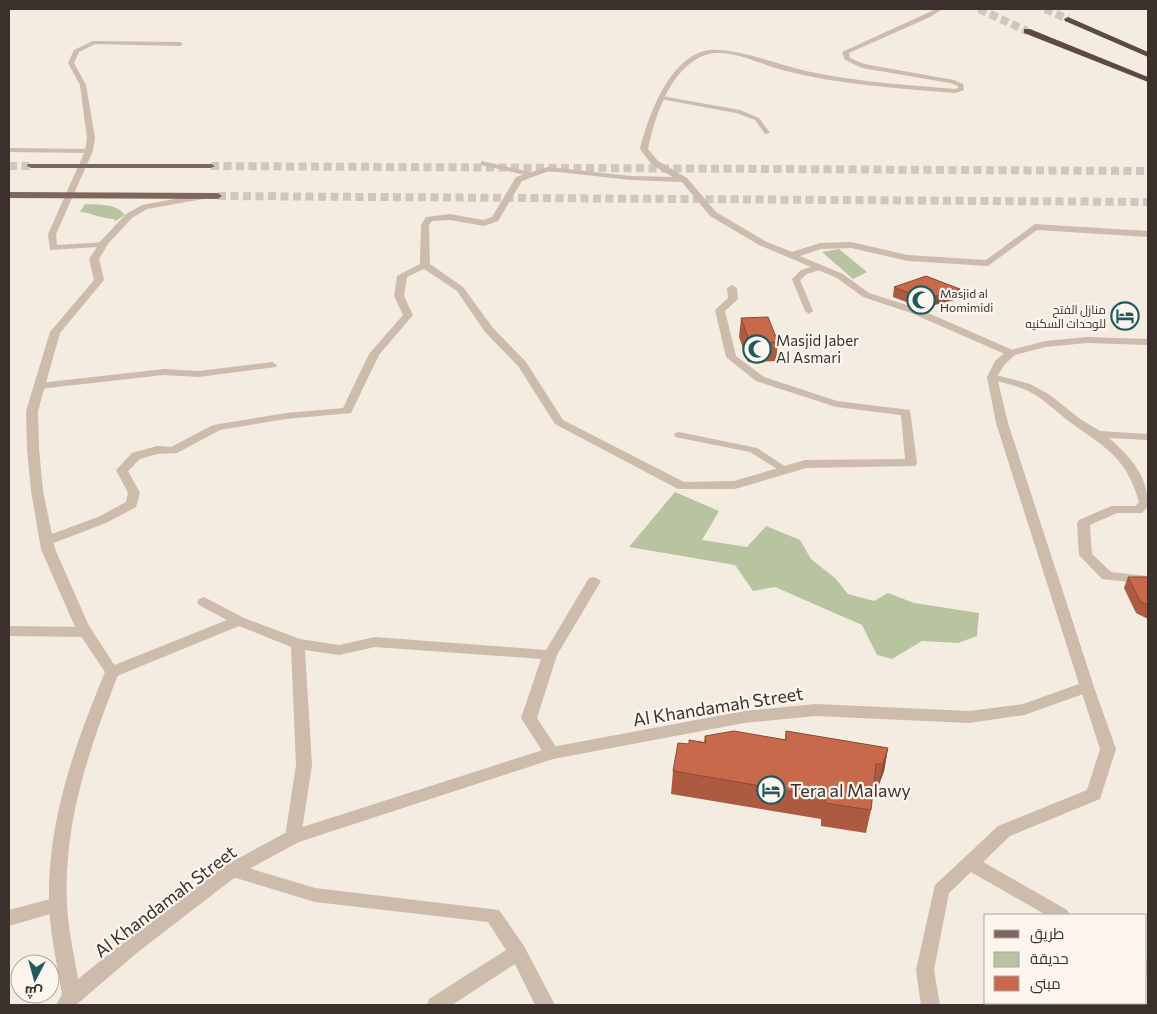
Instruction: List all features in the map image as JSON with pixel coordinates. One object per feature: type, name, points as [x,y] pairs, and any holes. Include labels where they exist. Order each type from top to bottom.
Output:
[{"type":"highway","points":[[1068,19],[1148,55]]},
{"type":"highway","points":[[1027,31],[1148,80]]},
{"type":"highway","points":[[1108,36],[1148,50]]},
{"type":"highway","points":[[1055,43],[1131,83]]},
{"type":"main road","points":[[31,166],[211,166]]},
{"type":"main road","points":[[9,195],[218,196]]},
{"type":"street","points":[[940,9],[845,52],[847,59],[862,66],[952,81],[961,85],[962,89],[955,91],[824,79],[738,55],[706,52],[696,56],[671,81],[648,129],[644,149],[655,163],[684,180],[713,214],[730,226],[762,243],[840,276],[866,296],[915,311],[1010,353]]},
{"type":"street","points":[[93,43],[76,51],[71,63],[83,85],[91,138],[89,152],[84,160],[67,205],[52,234],[53,248],[103,244]]},
{"type":"street","points":[[9,150],[89,152]]},
{"type":"street","points":[[424,265],[425,225],[430,219],[450,217],[484,223],[496,219],[519,179],[530,174],[548,169],[631,178],[684,180]]},
{"type":"street","points":[[112,672],[86,632],[46,541],[37,491],[32,411],[56,332],[99,280],[94,259],[103,244],[129,216],[145,207],[206,196]]},
{"type":"street","points":[[792,255],[820,246],[850,245],[908,258],[988,263],[1035,227],[1148,234]]},
{"type":"street","points":[[424,265],[460,289],[489,330],[522,364],[560,422],[682,486],[735,485],[805,464],[911,463],[906,412],[836,404],[760,379],[743,368],[731,357],[720,310],[733,299],[732,288]]},
{"type":"street","points":[[46,541],[102,520],[132,504],[134,492],[122,470],[136,456],[157,450],[172,451],[217,427],[286,416],[347,411],[374,354],[408,315],[399,296],[402,276],[424,265]]},
{"type":"street","points":[[930,1005],[925,970],[941,890],[1004,831],[1094,794],[1108,749],[1002,423],[992,377],[999,363],[1010,353],[1045,344],[1087,340],[1148,342]]},
{"type":"street","points":[[39,386],[164,372],[199,374],[272,366]]},
{"type":"street","points":[[992,377],[1026,386],[1046,397],[1076,421],[1097,434],[1124,457],[1141,483],[1145,502],[1143,512],[1115,509],[1083,523],[1086,555],[1107,576],[1148,580]]},
{"type":"street","points":[[1097,434],[1148,437]]},
{"type":"street","points":[[552,753],[529,718],[550,655],[594,582]]},
{"type":"street","points":[[204,602],[239,621],[298,644],[339,650],[375,642],[550,655]]},
{"type":"street","points":[[68,1001],[58,905],[58,859],[70,784],[91,722],[112,672],[239,621]]},
{"type":"street","points":[[9,631],[86,632]]},
{"type":"street","points":[[293,837],[304,765],[298,644]]},
{"type":"street","name":"Al Khandamah Street","points":[[68,1001],[132,946],[232,870],[293,837],[552,753],[744,717],[816,710],[969,717],[1024,710],[1087,687]]},
{"type":"street","points":[[970,863],[1059,914]]},
{"type":"street","points":[[232,870],[315,895],[493,915],[518,952],[546,1005]]},
{"type":"street","points":[[9,918],[58,905]]},
{"type":"street","points":[[436,1005],[518,952]]},
{"type":"lane","points":[[93,43],[180,44]]},
{"type":"lane","points":[[662,98],[738,111],[757,119],[766,133]]},
{"type":"lane","points":[[484,163],[530,174]]},
{"type":"lane","points":[[810,311],[796,279],[804,272],[818,268]]},
{"type":"lane","points":[[679,435],[753,450],[784,469]]},
{"type":"green space","points":[[85,204],[117,208],[125,215],[115,221],[114,219],[80,212]]},
{"type":"green space","points":[[839,249],[867,272],[853,279],[822,252]]},
{"type":"green space","points":[[675,492],[719,511],[702,540],[747,547],[766,526],[800,540],[811,559],[835,578],[848,594],[874,601],[888,593],[914,603],[979,613],[977,636],[958,643],[922,641],[892,659],[877,655],[862,625],[775,587],[753,591],[735,565],[629,547]]},
{"type":"building","points":[[926,276],[960,289],[924,299],[894,287]]},
{"type":"building","points":[[768,317],[778,342],[750,343],[741,318]]},
{"type":"building","points":[[1128,577],[1148,577],[1148,605],[1140,601]]},
{"type":"building","points":[[734,731],[786,740],[786,731],[888,748],[883,764],[876,764],[871,810],[825,803],[825,797],[673,771],[678,743],[689,744],[689,740],[706,743],[705,736]]},
{"type":"tunnel","points":[[979,9],[1027,31]]},
{"type":"tunnel","points":[[1045,9],[1068,19]]},
{"type":"tunnel","points":[[9,166],[31,166]]},
{"type":"tunnel","points":[[211,166],[1148,171]]},
{"type":"tunnel","points":[[218,196],[1148,202]]},
{"type":"place","name":"Masjid al Homimidi","points":[[921,300]]},
{"type":"place","name":"منازل الفتح للوحدات السكنيه","points":[[1125,316]]},
{"type":"place","name":"Masjid Jaber Al Asmari","points":[[757,349]]},
{"type":"place","name":"Tera al Malawy","points":[[771,790]]}]
